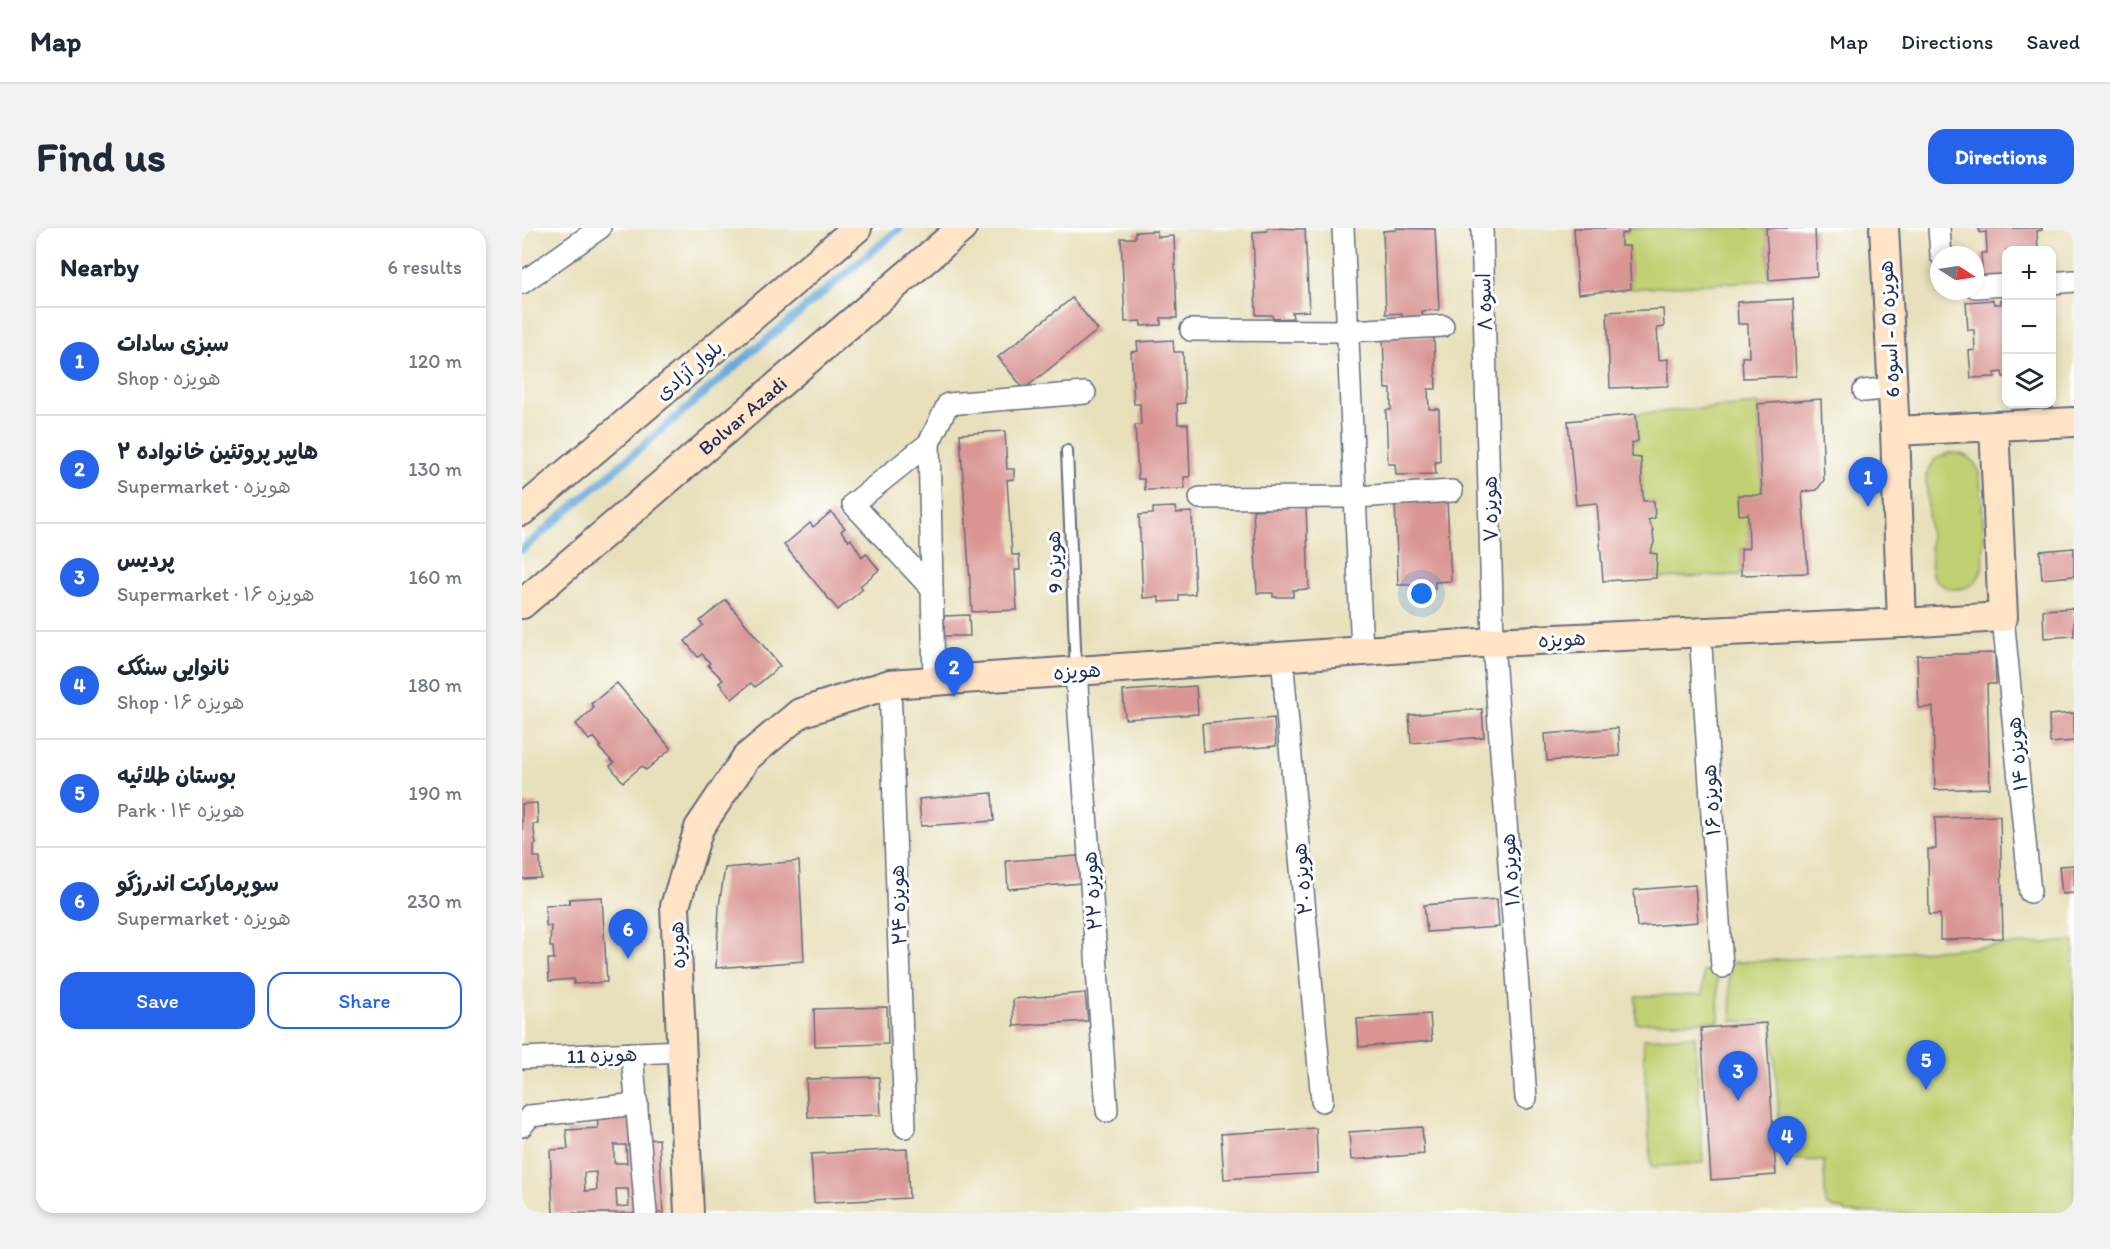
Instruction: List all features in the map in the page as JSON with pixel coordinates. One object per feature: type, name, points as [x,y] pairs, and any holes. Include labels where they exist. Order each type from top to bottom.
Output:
[{"type":"street","points":[[522,283],[600,228]]},
{"type":"street","name":"بلوار آزادی","points":[[522,511],[857,228]]},
{"type":"street","name":"Bolvar Azadi","points":[[522,604],[962,228]]},
{"type":"street","points":[[1343,228],[1362,651]]},
{"type":"street","name":"اسوه ۸","points":[[1482,228],[1486,376]]},
{"type":"street","name":"هویزه ۵ - اسوه 6","points":[[1884,228],[1878,389],[1894,431]]},
{"type":"street","points":[[1939,228],[1940,246]]},
{"type":"street","points":[[2056,283],[2074,281]]},
{"type":"street","points":[[1984,286],[2002,285]]},
{"type":"street","points":[[1191,330],[1348,331],[1443,326]]},
{"type":"street","name":"هویزه ۷","points":[[1486,376],[1493,642]]},
{"type":"street","points":[[932,589],[853,504],[929,443],[948,404],[1085,393]]},
{"type":"street","points":[[1902,623],[1894,431],[2074,422]]},
{"type":"street","points":[[1994,427],[2003,617]]},
{"type":"street","points":[[929,443],[934,681]]},
{"type":"street","points":[[1200,498],[1355,497],[1452,491]]},
{"type":"street","name":"هویزه","points":[[689,1213],[675,906],[699,828],[746,758],[800,713],[890,684],[1493,642],[2003,617]]},
{"type":"street","name":"هویزه ۱۴","points":[[2003,617],[2030,892]]},
{"type":"street","name":"هویزه ‍۱۶","points":[[1700,632],[1722,967]]},
{"type":"street","name":"هویزه ‍۱۸","points":[[1493,642],[1526,1098]]},
{"type":"street","name":"هویزه ‍۲۰","points":[[1282,657],[1323,1101]]},
{"type":"street","name":"هویزه ‍۲۲","points":[[1076,671],[1107,1111]]},
{"type":"street","name":"هویزه ‍۲۴","points":[[890,684],[905,1126]]},
{"type":"street","name":"هویزه 11","points":[[522,1058],[682,1051]]},
{"type":"street","points":[[632,1053],[646,1213]]},
{"type":"street","points":[[522,1126],[530,1116],[637,1104]]},
{"type":"lane","name":"هویزه 9","points":[[1067,451],[1076,671]]},
{"type":"green space","points":[[1628,228],[1766,228],[1769,280],[1631,289],[1629,247],[1621,246],[1621,234],[1628,233]]},
{"type":"green space","points":[[1758,404],[1762,495],[1738,496],[1739,514],[1748,514],[1749,548],[1741,549],[1741,575],[1656,578],[1657,554],[1650,553],[1653,536],[1648,520],[1655,518],[1654,501],[1643,501],[1641,458],[1632,457],[1632,444],[1638,441],[1636,414]]},
{"type":"green space","points":[[1950,453],[1966,456],[1977,467],[1983,535],[1983,562],[1979,577],[1967,587],[1955,589],[1944,586],[1932,575],[1926,475],[1935,459]]},
{"type":"green space","points":[[2074,941],[2074,1213],[1846,1213],[1844,1210],[1827,1206],[1824,1161],[1782,1159],[1772,1022],[1732,1021],[1728,963]]},
{"type":"green space","points":[[1717,970],[1719,1021],[1636,1023],[1636,996],[1703,994],[1703,971]]},
{"type":"green space","points":[[1695,1036],[1703,1163],[1651,1167],[1643,1039]]},
{"type":"building","points":[[1267,228],[1305,229],[1309,311],[1292,312],[1293,318],[1273,319],[1272,315],[1256,315],[1253,232],[1267,231]]},
{"type":"building","points":[[1396,228],[1435,229],[1439,310],[1422,311],[1423,317],[1402,318],[1402,313],[1386,314],[1383,231],[1396,230]]},
{"type":"building","points":[[1574,228],[1628,228],[1628,233],[1621,234],[1621,246],[1629,246],[1631,289],[1578,294]]},
{"type":"building","points":[[1766,228],[1815,228],[1817,276],[1769,280]]},
{"type":"building","points":[[1979,228],[2042,228],[2037,231],[2038,246],[2002,246],[2002,279],[1984,281],[1984,253],[1987,253],[1986,232],[1980,233]]},
{"type":"building","points":[[1157,231],[1158,237],[1174,236],[1177,318],[1161,318],[1161,325],[1141,326],[1141,321],[1125,322],[1121,238],[1135,238],[1135,232]]},
{"type":"building","points":[[1072,298],[1098,330],[1024,389],[998,357]]},
{"type":"building","points":[[1793,299],[1796,376],[1743,378],[1742,357],[1749,357],[1748,324],[1738,324],[1737,302]]},
{"type":"building","points":[[1993,300],[1994,304],[2001,304],[2002,300],[2002,372],[1995,373],[1995,377],[1971,378],[1969,351],[1975,350],[1974,330],[1968,330],[1966,302]]},
{"type":"building","points":[[1663,309],[1664,327],[1657,328],[1659,360],[1668,359],[1668,386],[1610,388],[1607,312]]},
{"type":"building","points":[[1383,337],[1434,337],[1436,389],[1428,389],[1429,409],[1439,409],[1440,462],[1435,462],[1436,474],[1396,475],[1395,464],[1388,464],[1386,410],[1391,410],[1391,389],[1385,389]]},
{"type":"building","points":[[1173,340],[1174,352],[1183,352],[1185,403],[1177,404],[1178,424],[1188,424],[1190,477],[1184,477],[1185,489],[1145,490],[1144,479],[1138,479],[1135,425],[1141,425],[1140,404],[1134,404],[1131,352],[1138,351],[1137,342]]},
{"type":"building","points":[[1821,399],[1824,480],[1817,490],[1802,492],[1808,573],[1741,575],[1741,549],[1749,548],[1748,514],[1739,515],[1738,495],[1762,495],[1758,404]]},
{"type":"building","points":[[1636,414],[1638,441],[1632,443],[1632,457],[1641,458],[1643,501],[1654,501],[1655,518],[1648,520],[1653,530],[1654,543],[1650,553],[1657,554],[1656,578],[1603,581],[1597,503],[1576,505],[1568,421]]},
{"type":"building","points":[[1005,431],[1007,469],[1014,469],[1014,479],[1007,480],[1012,555],[1019,555],[1020,570],[1015,570],[1017,610],[972,612],[960,434]]},
{"type":"building","points":[[1447,499],[1451,581],[1435,582],[1435,589],[1415,589],[1414,585],[1398,585],[1395,502]]},
{"type":"building","points":[[1289,503],[1290,508],[1306,507],[1309,589],[1293,590],[1293,597],[1273,597],[1273,593],[1257,593],[1253,510],[1267,509],[1267,504]]},
{"type":"building","points":[[1175,507],[1176,513],[1192,512],[1195,594],[1179,595],[1179,601],[1159,602],[1159,597],[1143,598],[1139,515],[1153,514],[1153,508]]},
{"type":"building","points":[[831,512],[845,528],[841,531],[849,541],[851,539],[862,557],[866,553],[879,570],[860,586],[863,589],[838,610],[784,545],[810,523],[813,527]]},
{"type":"building","points":[[2074,548],[2074,576],[2042,579],[2040,551]]},
{"type":"building","points":[[726,600],[780,666],[755,687],[751,683],[732,699],[719,683],[723,680],[708,665],[710,663],[702,654],[698,657],[685,641],[703,625],[700,621]]},
{"type":"building","points":[[2074,608],[2074,636],[2044,638],[2043,610]]},
{"type":"building","points":[[969,615],[970,636],[944,636],[944,616]]},
{"type":"building","points":[[1995,653],[1996,684],[1987,684],[1990,788],[1935,790],[1933,707],[1919,708],[1917,655]]},
{"type":"building","points":[[617,683],[671,749],[646,770],[642,766],[623,782],[610,766],[614,763],[599,748],[601,746],[594,737],[589,740],[576,724],[594,708],[591,704]]},
{"type":"building","points":[[1196,686],[1198,714],[1125,719],[1123,691]]},
{"type":"building","points":[[1482,709],[1484,737],[1411,743],[1409,715]]},
{"type":"building","points":[[2074,713],[2074,741],[2050,743],[2049,715]]},
{"type":"building","points":[[1274,718],[1276,746],[1204,752],[1202,724]]},
{"type":"building","points":[[1618,728],[1620,756],[1547,761],[1545,734]]},
{"type":"building","points":[[992,793],[994,821],[921,826],[919,799]]},
{"type":"building","points":[[537,803],[538,824],[533,824],[536,844],[534,845],[534,857],[540,857],[541,878],[522,879],[522,804]]},
{"type":"building","points":[[2000,816],[2003,938],[1940,940],[1940,914],[1929,915],[1928,849],[1936,849],[1935,818]]},
{"type":"building","points":[[1078,856],[1081,883],[1008,889],[1006,861]]},
{"type":"building","points":[[799,861],[804,961],[716,968],[719,906],[725,868]]},
{"type":"building","points":[[2074,865],[2074,893],[2062,894],[2059,866]]},
{"type":"building","points":[[1695,885],[1698,922],[1637,927],[1634,890]]},
{"type":"building","points":[[602,897],[607,982],[574,984],[574,979],[549,981],[548,959],[554,959],[553,947],[550,947],[551,926],[546,926],[545,905],[570,904],[569,899]]},
{"type":"building","points":[[1497,899],[1499,927],[1427,932],[1424,905]]},
{"type":"building","points":[[1085,993],[1088,1021],[1014,1026],[1013,999]]},
{"type":"building","points":[[887,1007],[888,1044],[815,1046],[814,1009]]},
{"type":"building","points":[[1430,1014],[1432,1041],[1359,1047],[1357,1019]]},
{"type":"building","points":[[1766,1023],[1776,1175],[1711,1180],[1701,1028]]},
{"type":"building","points":[[879,1077],[881,1115],[808,1117],[806,1079]]},
{"type":"building","points":[[641,1115],[643,1140],[659,1139],[663,1213],[553,1213],[550,1150],[568,1149],[566,1130],[598,1128],[597,1117]],"holes":[[[614,1145],[626,1145],[627,1163],[614,1163]],[[596,1172],[597,1190],[585,1191],[584,1173]],[[616,1189],[628,1189],[629,1206],[617,1207]]]},
{"type":"building","points":[[1422,1127],[1424,1154],[1351,1160],[1349,1132]]},
{"type":"building","points":[[1316,1128],[1318,1173],[1224,1179],[1221,1134]]},
{"type":"building","points":[[907,1149],[909,1198],[814,1203],[811,1154]]},
{"type":"waterway","points":[[522,550],[900,228]]},
{"type":"place","name":"سبزی سادات","points":[[1868,507]]},
{"type":"place","name":"هایپر پروتئین خانواده ۲","points":[[954,697]]},
{"type":"place","name":"سوپرمارکت اندرزگو","points":[[628,959]]},
{"type":"place","name":"بوستان طلائیه","points":[[1926,1090]]},
{"type":"place","name":"پردیس","points":[[1738,1101]]},
{"type":"place","name":"نانوایی سنگک","points":[[1787,1166]]}]
